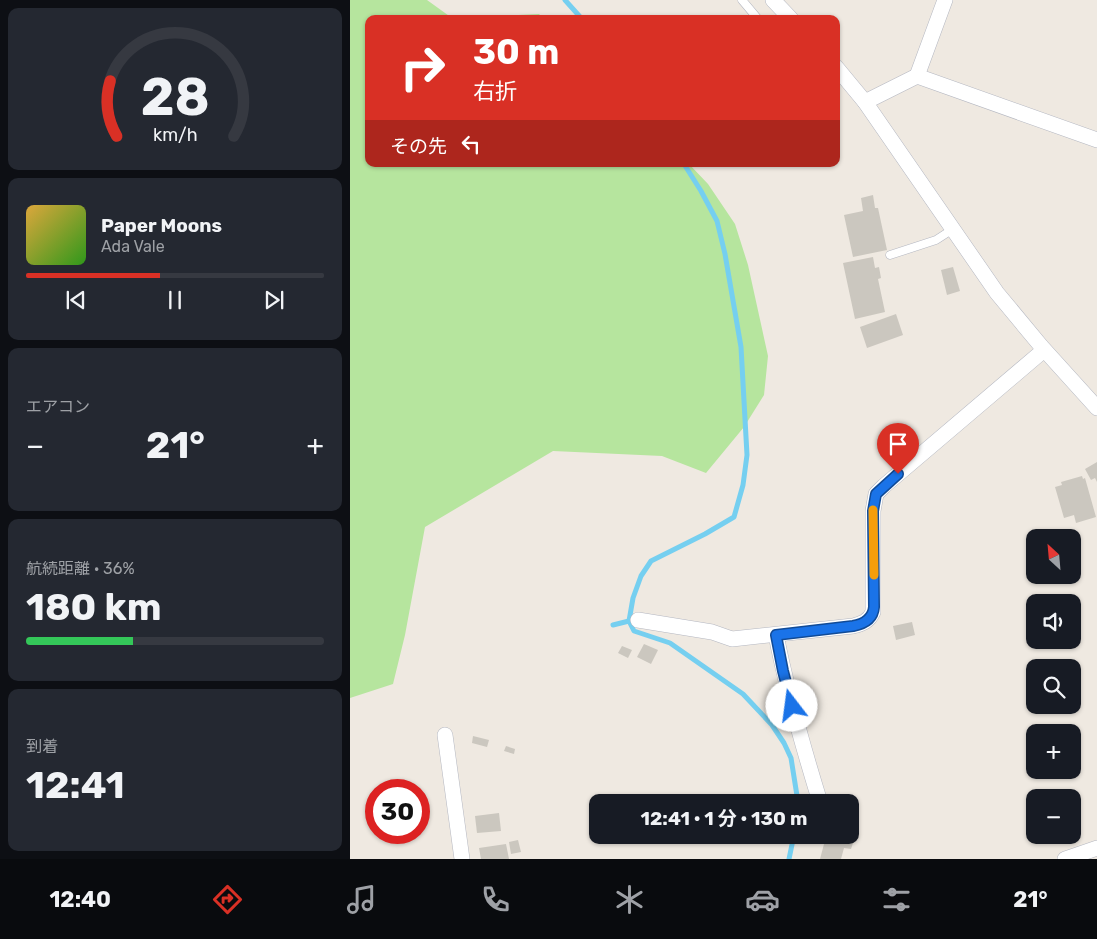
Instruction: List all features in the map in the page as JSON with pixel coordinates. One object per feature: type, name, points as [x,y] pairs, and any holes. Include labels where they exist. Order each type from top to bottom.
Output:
[{"type":"street","points":[[773,0],[788,15]]},
{"type":"street","points":[[865,102],[917,76],[944,0]]},
{"type":"street","points":[[840,72],[865,102],[998,293],[1044,350],[1097,408]]},
{"type":"street","points":[[917,76],[1097,140]]},
{"type":"street","points":[[638,620],[712,632],[732,639],[853,626],[865,622],[870,618],[874,607],[873,511],[876,494],[1044,350]]},
{"type":"street","points":[[776,635],[801,741],[818,794]]},
{"type":"street","points":[[445,735],[462,859]]},
{"type":"street","points":[[1065,859],[1097,848]]},
{"type":"lane","points":[[742,0],[755,15]]},
{"type":"lane","points":[[890,256],[936,240],[952,229]]},
{"type":"green space","points":[[350,0],[427,0],[448,15],[365,15],[365,167],[692,167],[708,184],[735,224],[748,265],[768,356],[764,395],[744,427],[706,473],[662,456],[553,451],[425,527],[405,635],[393,684],[350,698]]},
{"type":"building","points":[[873,195],[875,208],[878,208],[887,250],[853,257],[844,215],[863,211],[861,198]]},
{"type":"building","points":[[873,257],[875,268],[879,267],[881,278],[878,279],[885,312],[855,319],[843,263]]},
{"type":"building","points":[[953,267],[960,291],[947,295],[941,270]]},
{"type":"building","points":[[896,314],[903,335],[867,348],[860,327]]},
{"type":"building","points":[[1097,462],[1097,482],[1095,478],[1091,480],[1085,469]]},
{"type":"building","points":[[1082,476],[1083,479],[1085,478],[1096,517],[1076,523],[1074,515],[1064,518],[1055,487],[1062,485],[1061,482]]},
{"type":"building","points":[[912,622],[915,635],[896,640],[893,626]]},
{"type":"building","points":[[644,644],[658,650],[651,664],[637,657]]},
{"type":"building","points":[[622,646],[632,650],[628,658],[618,653]]},
{"type":"building","points":[[473,736],[489,740],[487,747],[472,743]]},
{"type":"building","points":[[506,746],[515,749],[514,754],[504,751]]},
{"type":"building","points":[[499,813],[501,831],[477,833],[475,816]]},
{"type":"building","points":[[518,840],[521,852],[511,854],[509,842]]},
{"type":"building","points":[[506,844],[509,859],[481,859],[479,848]]},
{"type":"building","points":[[824,844],[853,844],[851,849],[844,848],[841,859],[820,859]]},
{"type":"waterway","points":[[565,0],[578,15]]},
{"type":"waterway","points":[[686,167],[717,221],[725,254],[741,347],[747,455],[743,485],[734,517],[651,561],[641,576],[633,598],[629,621],[634,631],[670,643],[743,694],[772,725],[784,743],[791,758],[797,794]]},
{"type":"waterway","points":[[613,625],[629,621]]},
{"type":"waterway","points":[[789,859],[792,844]]},
{"type":"slow traffic","points":[[873,510],[874,575]]},
{"type":"route","points":[[792,706],[776,635],[853,626],[870,618],[874,607],[874,504],[876,494],[898,474]]}]
